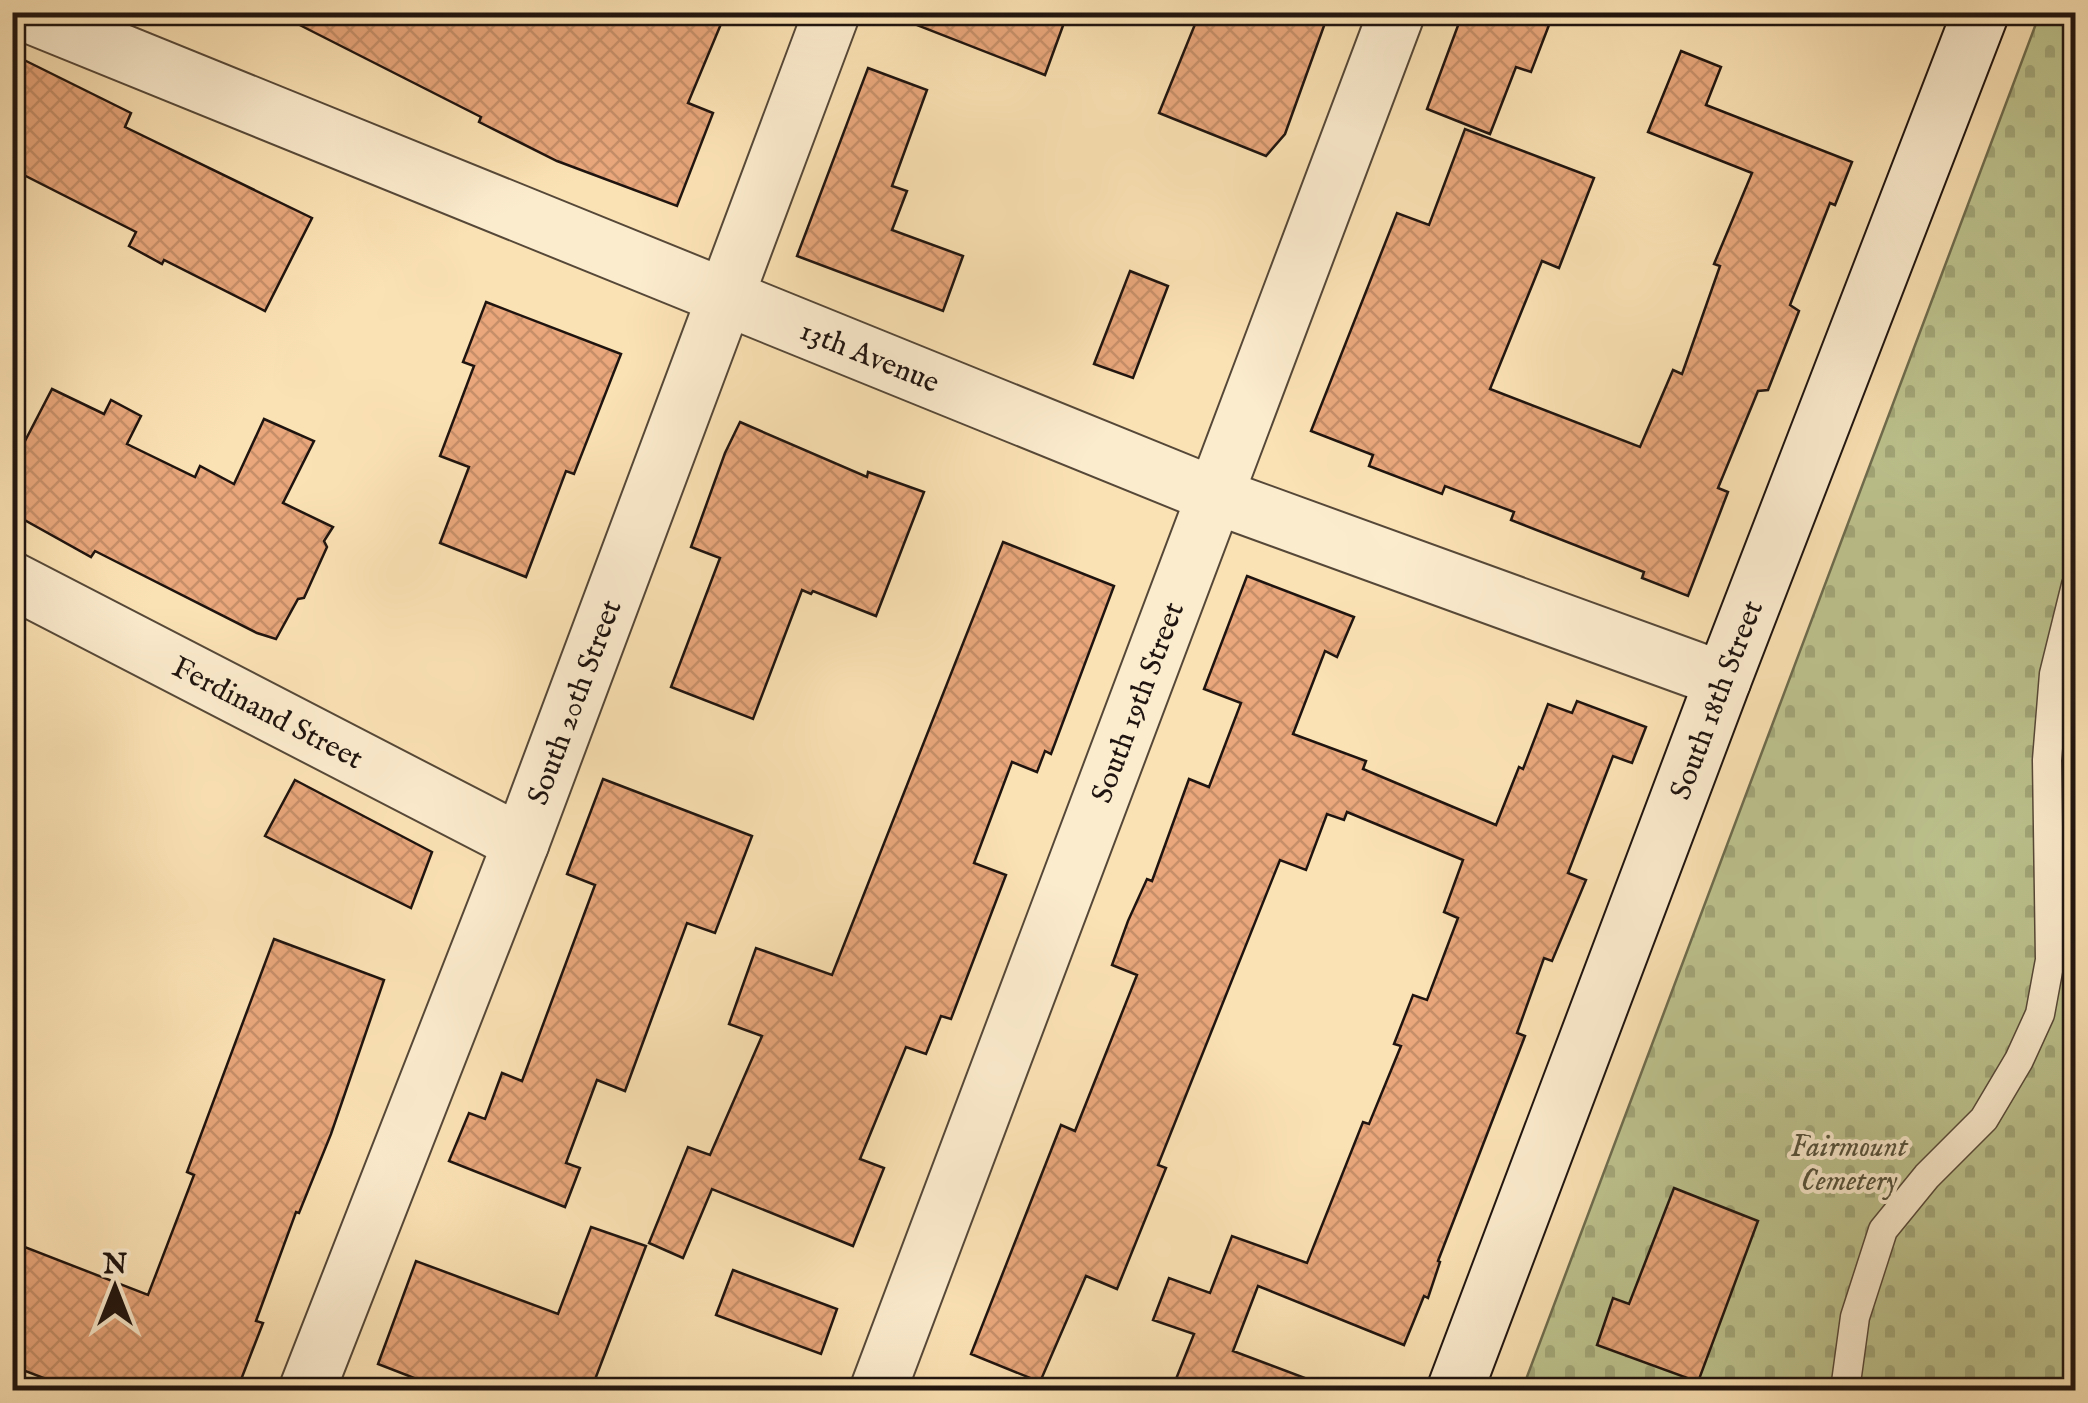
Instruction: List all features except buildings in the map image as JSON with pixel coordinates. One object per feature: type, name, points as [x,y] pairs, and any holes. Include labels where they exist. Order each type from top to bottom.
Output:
[{"type":"street","name":"13th Avenue","points":[[22,12],[1216,496],[1723,680]]},
{"type":"street","name":"South 20th Street","points":[[307,1390],[521,844],[832,12]]},
{"type":"street","name":"South 19th Street","points":[[878,1390],[1397,12]]},
{"type":"street","name":"South 18th Street","points":[[1455,1390],[1981,12]]},
{"type":"street","name":"Ferdinand Street","points":[[12,580],[521,844]]},
{"type":"lane","points":[[1845,1390],[1855,1317],[1883,1230],[1926,1176],[1984,1119],[2040,1014],[2050,960],[2047,760],[2054,674],[2076,584]]},
{"type":"green space","name":"Fairmount Cemetery","points":[[2040,13],[2075,13],[2075,1390],[1522,1390]]}]
